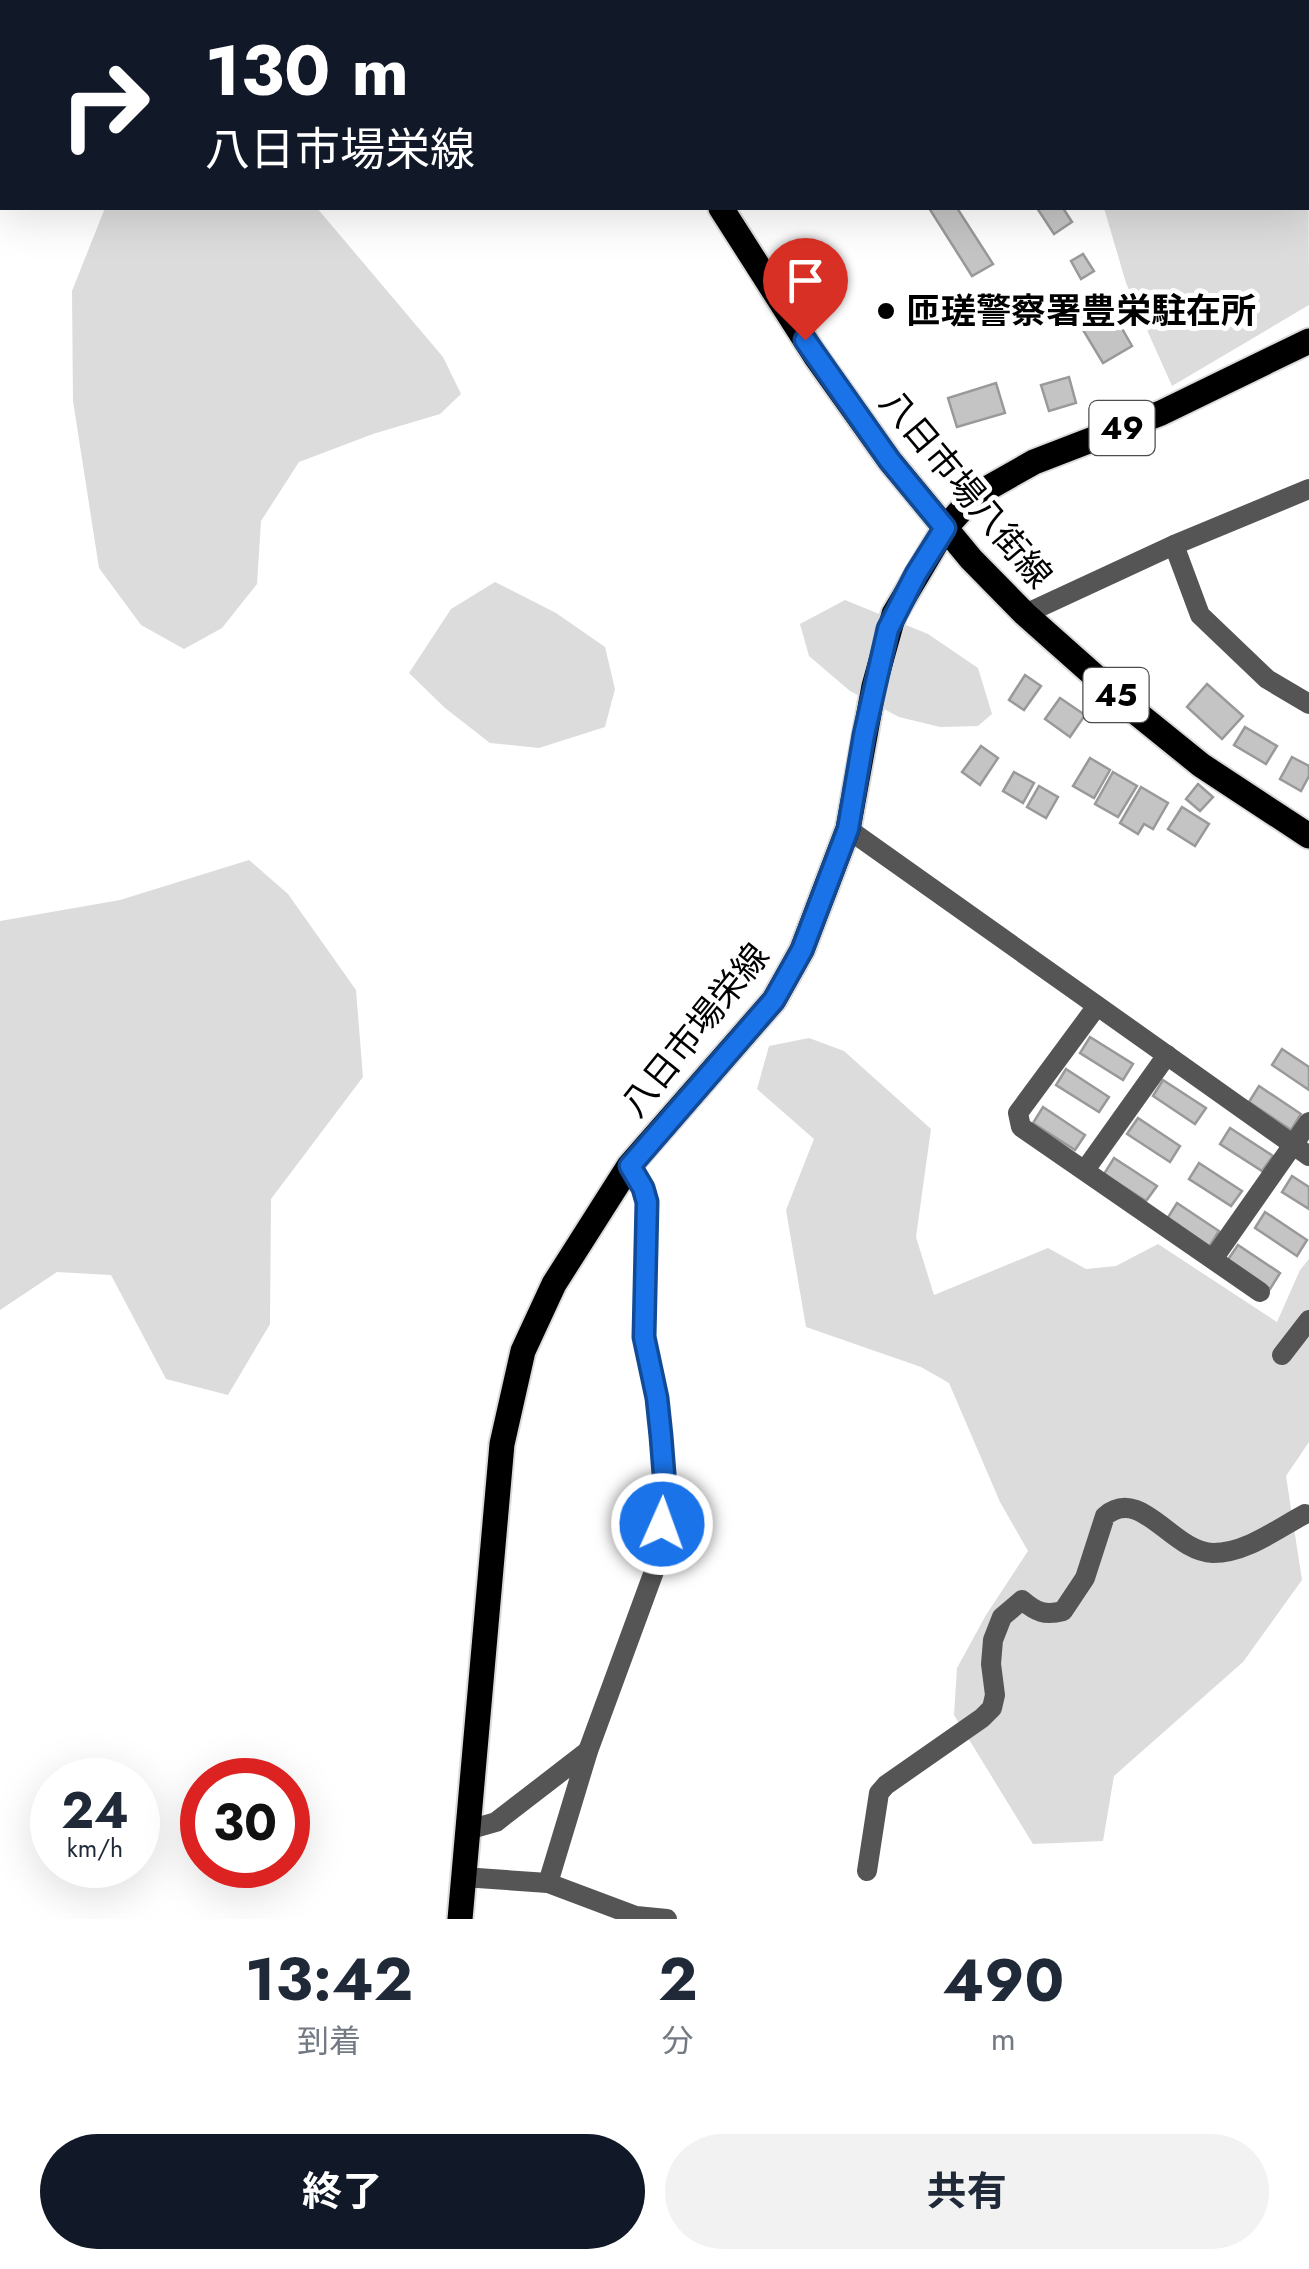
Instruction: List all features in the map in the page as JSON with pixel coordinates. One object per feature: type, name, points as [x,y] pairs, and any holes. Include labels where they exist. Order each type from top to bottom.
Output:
[{"type":"main road","name":"八日市場八街線","points":[[723,210],[816,357],[890,461],[945,528],[1025,614],[1201,765],[1309,836]]},
{"type":"main road","name":"八日市場栄線","points":[[460,1919],[502,1444],[523,1351],[554,1284],[630,1166],[774,1000],[802,950],[848,829],[888,629],[916,574],[945,528],[974,496],[1034,462],[1161,413],[1309,340]]},
{"type":"street","points":[[1025,614],[1174,546],[1307,495]]},
{"type":"street","points":[[1174,546],[1200,615],[1266,679],[1309,704]]},
{"type":"street","points":[[848,829],[1301,1151]]},
{"type":"street","points":[[1097,1006],[1018,1113],[1020,1126],[1260,1292]]},
{"type":"street","points":[[1085,1170],[1167,1055]]},
{"type":"street","points":[[1214,1259],[1301,1151],[1309,1122]]},
{"type":"street","points":[[548,1882],[588,1750],[656,1566],[662,1524],[661,1436],[644,1337],[647,1202],[630,1166]]},
{"type":"street","points":[[1282,1355],[1309,1320]]},
{"type":"street","points":[[867,1872],[879,1794],[992,1708],[993,1640],[1002,1617],[1022,1600],[1048,1616],[1063,1611],[1085,1578],[1105,1516],[1113,1509],[1134,1507],[1190,1547],[1207,1553],[1245,1546],[1308,1513]]},
{"type":"street","points":[[468,1830],[496,1822],[588,1750]]},
{"type":"street","points":[[464,1877],[548,1882],[636,1916],[666,1919]]},
{"type":"shaded area","points":[[104,210],[319,210],[443,357],[461,394],[440,414],[299,462],[261,521],[257,584],[222,628],[184,649],[141,625],[99,568],[73,401],[72,291]]},
{"type":"shaded area","points":[[1105,210],[1309,210],[1309,305],[1172,386],[1126,283]]},
{"type":"shaded area","points":[[495,582],[556,613],[605,647],[615,689],[605,727],[539,748],[490,743],[409,673],[451,609]]},
{"type":"shaded area","points":[[845,600],[928,634],[978,668],[992,714],[978,726],[940,727],[899,717],[850,691],[809,656],[800,624]]},
{"type":"shaded area","points":[[249,860],[288,894],[356,990],[363,1077],[271,1199],[270,1324],[228,1395],[166,1379],[111,1275],[57,1272],[0,1310],[0,921],[120,900]]},
{"type":"shaded area","points":[[809,1038],[844,1051],[931,1129],[916,1237],[934,1295],[1048,1248],[1086,1269],[1116,1266],[1158,1244],[1277,1322],[1300,1270],[1309,1259],[1309,1442],[1286,1476],[1302,1580],[1243,1662],[1114,1776],[1103,1841],[1033,1844],[954,1715],[957,1668],[1028,1551],[1000,1502],[949,1383],[921,1367],[806,1327],[786,1210],[814,1139],[757,1089],[769,1046]]},
{"type":"building","points":[[930,210],[958,210],[993,264],[972,276]]},
{"type":"building","points":[[1038,210],[1064,210],[1072,222],[1054,234]]},
{"type":"building","points":[[1083,254],[1094,271],[1081,279],[1071,261]]},
{"type":"building","points":[[1104,297],[1132,346],[1103,363],[1074,315]]},
{"type":"building","points":[[1069,377],[1076,403],[1049,411],[1041,385]]},
{"type":"building","points":[[996,383],[1005,413],[957,427],[948,398]]},
{"type":"building","points":[[1025,675],[1041,686],[1024,710],[1009,700]]},
{"type":"building","points":[[1207,684],[1243,716],[1222,739],[1187,707]]},
{"type":"building","points":[[1060,698],[1085,715],[1070,737],[1045,719]]},
{"type":"building","points":[[1245,727],[1277,746],[1266,764],[1234,745]]},
{"type":"building","points":[[981,746],[998,758],[980,785],[962,772]]},
{"type":"building","points":[[1292,757],[1309,766],[1309,776],[1301,791],[1280,779]]},
{"type":"building","points":[[1090,758],[1110,770],[1094,798],[1073,786]]},
{"type":"building","points":[[1014,772],[1034,783],[1023,803],[1003,791]]},
{"type":"building","points":[[1113,772],[1137,786],[1118,817],[1095,804]]},
{"type":"building","points":[[1198,784],[1213,797],[1200,811],[1186,799]]},
{"type":"building","points":[[1039,786],[1058,797],[1046,818],[1027,807]]},
{"type":"building","points":[[1141,787],[1168,803],[1153,829],[1144,824],[1138,834],[1120,823]]},
{"type":"building","points":[[1182,807],[1209,824],[1195,846],[1168,829]]},
{"type":"building","points":[[1090,1037],[1133,1064],[1123,1080],[1080,1053]]},
{"type":"building","points":[[1282,1049],[1309,1067],[1309,1090],[1272,1065]]},
{"type":"building","points":[[1066,1069],[1109,1097],[1099,1112],[1056,1085]]},
{"type":"building","points":[[1163,1080],[1206,1108],[1195,1124],[1153,1096]]},
{"type":"building","points":[[1259,1086],[1301,1114],[1291,1130],[1249,1102]]},
{"type":"building","points":[[1043,1107],[1085,1135],[1075,1150],[1033,1123]]},
{"type":"building","points":[[1138,1118],[1180,1146],[1170,1162],[1127,1134]]},
{"type":"building","points":[[1230,1128],[1273,1156],[1262,1171],[1220,1144]]},
{"type":"building","points":[[1114,1158],[1157,1186],[1146,1201],[1104,1174]]},
{"type":"building","points":[[1199,1163],[1242,1191],[1231,1206],[1189,1179]]},
{"type":"building","points":[[1292,1176],[1309,1187],[1309,1209],[1282,1192]]},
{"type":"building","points":[[1177,1203],[1219,1231],[1209,1247],[1167,1219]]},
{"type":"building","points":[[1265,1212],[1307,1240],[1297,1256],[1255,1228]]},
{"type":"building","points":[[1238,1245],[1280,1273],[1270,1289],[1227,1261]]},
{"type":"place","name":"匝瑳警察署豊栄駐在所","points":[[886,311]]},
{"type":"route","points":[[662,1524],[661,1436],[644,1337],[647,1202],[630,1166],[774,1000],[802,950],[848,829],[888,629],[945,528],[890,461],[805,340]]}]
